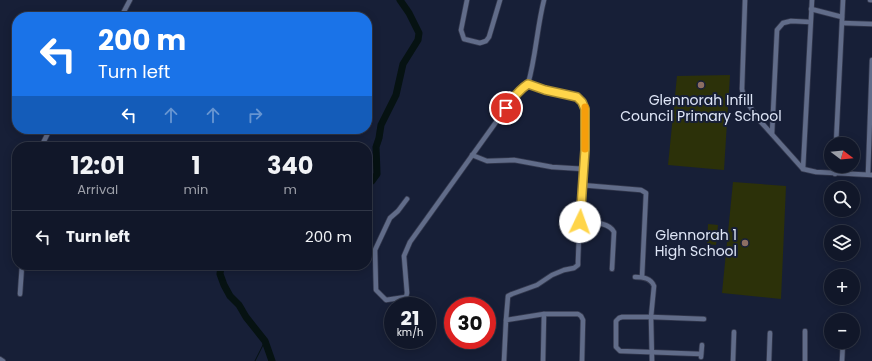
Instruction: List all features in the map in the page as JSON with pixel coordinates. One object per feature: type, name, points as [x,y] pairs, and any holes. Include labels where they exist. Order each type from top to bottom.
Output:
[{"type":"street","points":[[124,12],[130,0]]},
{"type":"street","points":[[467,0],[461,30],[462,35],[464,39],[480,43],[486,41],[489,37],[500,0]]},
{"type":"street","points":[[408,199],[398,212],[390,218],[375,250],[376,290],[386,300],[406,297],[408,293],[404,256],[410,242],[514,97],[523,87],[528,84],[533,69],[540,14],[544,0]]},
{"type":"street","points":[[745,0],[744,98],[760,120],[803,169],[835,174],[870,174],[872,60]]},
{"type":"street","points":[[803,169],[812,0]]},
{"type":"street","points":[[836,137],[843,0]]},
{"type":"street","points":[[811,9],[842,17]]},
{"type":"street","points":[[772,134],[777,30],[783,23],[791,21],[810,22]]},
{"type":"street","points":[[842,23],[872,24]]},
{"type":"street","points":[[504,361],[508,296],[537,285],[552,275],[576,267],[578,261],[581,185],[584,169],[585,109],[582,102],[577,97],[545,90],[528,84]]},
{"type":"street","points":[[472,155],[487,161],[514,160],[552,167],[584,169]]},
{"type":"street","points":[[581,185],[641,190],[646,193],[642,277]]},
{"type":"street","points":[[580,222],[607,225],[612,228],[614,232],[612,269]]},
{"type":"street","points":[[20,294],[22,270]]},
{"type":"street","points":[[635,277],[642,277],[652,282],[654,286],[651,317],[652,361]]},
{"type":"street","points":[[506,320],[544,314],[578,314],[583,320],[582,361]]},
{"type":"street","points":[[543,361],[544,314]]},
{"type":"street","points":[[702,345],[701,356],[620,351],[616,347],[616,321],[619,318],[704,318]]},
{"type":"street","points":[[805,331],[805,361]]},
{"type":"street","points":[[733,361],[734,332]]},
{"type":"street","points":[[769,361],[770,333]]},
{"type":"street","points":[[842,361],[843,349]]},
{"type":"green space","points":[[730,75],[724,170],[668,165],[677,76]]},
{"type":"green space","points":[[733,182],[786,186],[781,299],[722,293]]},
{"type":"green space","points":[[708,224],[718,225],[716,245],[707,244]]},
{"type":"waterway","points":[[372,181],[377,174],[376,147],[381,125],[396,95],[403,64],[418,40],[419,33],[409,13],[400,0]]},
{"type":"waterway","points":[[220,270],[220,274],[224,285],[230,296],[239,305],[246,317],[265,341],[272,361]]},
{"type":"waterway","points":[[255,361],[265,341]]},
{"type":"slow traffic","points":[[585,107],[585,149]]},
{"type":"place","name":"Glennorah Infill Council Primary School","points":[[701,85]]},
{"type":"place","name":"Glennorah 1 High School","points":[[745,243]]},
{"type":"route","points":[[506,108],[523,87],[528,84],[545,90],[577,97],[582,102],[585,109],[585,150],[581,185],[580,222]]}]
